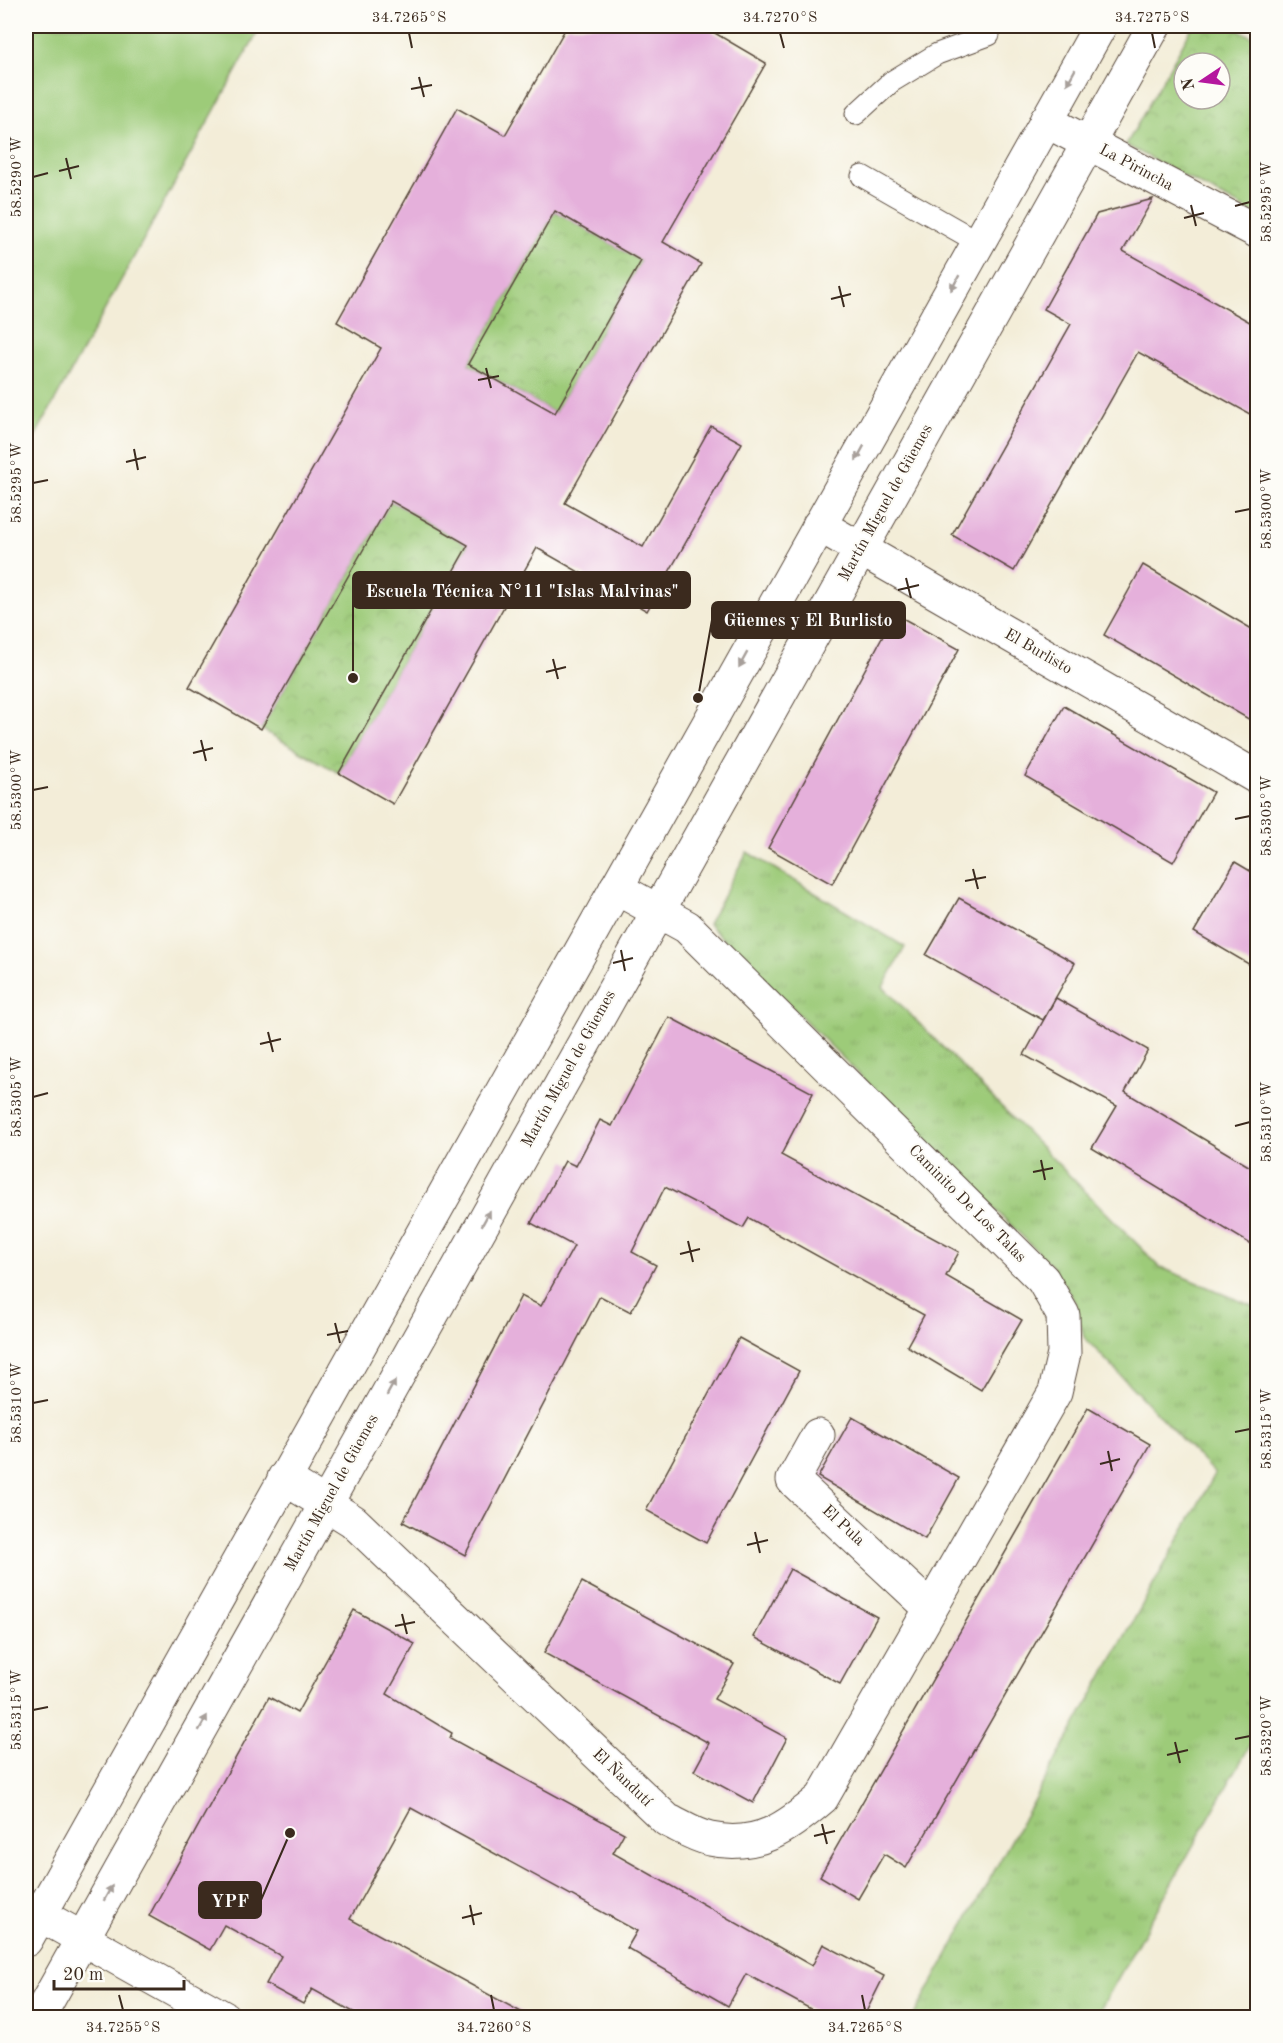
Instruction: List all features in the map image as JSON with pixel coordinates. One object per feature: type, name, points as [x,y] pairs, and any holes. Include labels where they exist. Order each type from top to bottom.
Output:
[{"type":"main road","points":[[225,2018],[82,1938],[30,1920],[284,1478],[1100,26]]},
{"type":"main road","name":"Martín Miguel de Güemes","points":[[38,2018],[1154,26]]},
{"type":"main road","name":"La Pirincha","points":[[1046,121],[1257,232]]},
{"type":"main road","name":"El Burlisto","points":[[819,525],[1257,778]]},
{"type":"main road","name":"Caminito De Los Talas","points":[[616,888],[687,927],[1043,1280],[1063,1315],[1064,1353],[1055,1392],[930,1608]]},
{"type":"main road","name":"El Pula","points":[[818,1435],[793,1480],[930,1608]]},
{"type":"main road","name":"El Ñandutí","points":[[284,1478],[353,1521],[667,1821],[709,1839],[747,1841],[788,1827],[822,1798],[930,1608]]},
{"type":"lane","points":[[856,114],[891,82],[937,54],[989,34]]},
{"type":"lane","points":[[862,177],[978,242]]},
{"type":"green space","points":[[26,26],[261,26],[26,453]]},
{"type":"green space","points":[[1193,26],[1231,26],[1257,39],[1257,215],[1126,145],[1172,63],[1172,111],[1232,111],[1232,51],[1179,51]]},
{"type":"green space","points":[[555,211],[641,261],[555,413],[468,364]]},
{"type":"green space","points":[[391,501],[468,545],[339,773],[261,729]]},
{"type":"green space","points":[[747,852],[905,947],[883,987],[1160,1267],[1257,1308],[1257,1733],[1096,2017],[913,2017],[1215,1474],[1084,1337],[1075,1302],[1052,1266],[708,924]]},
{"type":"building","points":[[567,26],[703,26],[766,63],[663,242],[701,264],[565,503],[643,547],[711,426],[742,443],[647,611],[537,548],[393,804],[339,773],[468,545],[391,501],[261,729],[189,687],[381,348],[337,322],[457,108],[505,135]],"holes":[[[555,211],[641,261],[555,413],[468,364]]]},
{"type":"building","points":[[1153,199],[1123,251],[1257,326],[1257,418],[1138,352],[1014,571],[952,535],[1071,324],[1044,309],[1097,214]]},
{"type":"building","points":[[1143,565],[1257,632],[1257,724],[1104,635]]},
{"type":"building","points":[[895,614],[959,649],[832,884],[768,848]]},
{"type":"building","points":[[1064,706],[1213,792],[1173,862],[1025,776]]},
{"type":"building","points":[[1235,862],[1257,875],[1257,969],[1194,932]]},
{"type":"building","points":[[959,898],[1075,963],[1043,1020],[926,955]]},
{"type":"building","points":[[1056,998],[1148,1050],[1125,1092],[1257,1171],[1257,1248],[1092,1148],[1117,1106],[1024,1055]]},
{"type":"building","points":[[669,1017],[813,1093],[781,1155],[959,1252],[946,1276],[1022,1320],[981,1390],[907,1346],[924,1315],[749,1218],[743,1228],[665,1187],[632,1252],[656,1265],[631,1312],[600,1296],[465,1555],[403,1522],[521,1296],[541,1306],[574,1246],[531,1223],[565,1161],[576,1166],[600,1120],[612,1126]]},
{"type":"building","points":[[739,1338],[799,1371],[706,1543],[646,1510]]},
{"type":"building","points":[[1088,1408],[1150,1444],[906,1868],[884,1854],[858,1899],[820,1876]]},
{"type":"building","points":[[852,1417],[959,1478],[925,1539],[818,1477]]},
{"type":"building","points":[[790,1569],[877,1617],[840,1684],[754,1637]]},
{"type":"building","points":[[582,1582],[734,1664],[714,1699],[787,1738],[753,1803],[694,1771],[709,1743],[544,1653]]},
{"type":"building","points":[[354,1610],[415,1644],[387,1694],[452,1733],[450,1738],[624,1833],[613,1853],[812,1966],[823,1944],[884,1976],[863,2018],[827,2018],[746,1974],[728,2006],[627,1948],[637,1931],[411,1808],[350,1919],[532,2018],[364,2018],[312,1989],[303,2004],[266,1984],[281,1956],[224,1925],[210,1950],[149,1916],[269,1697],[297,1713]]},
{"type":"place","name":"Escuela Técnica N°11 \"Islas Malvinas\"","points":[[353,678]]},
{"type":"place","name":"Güemes y El Burlisto","points":[[698,698]]},
{"type":"place","name":"YPF","points":[[290,1833]]}]
